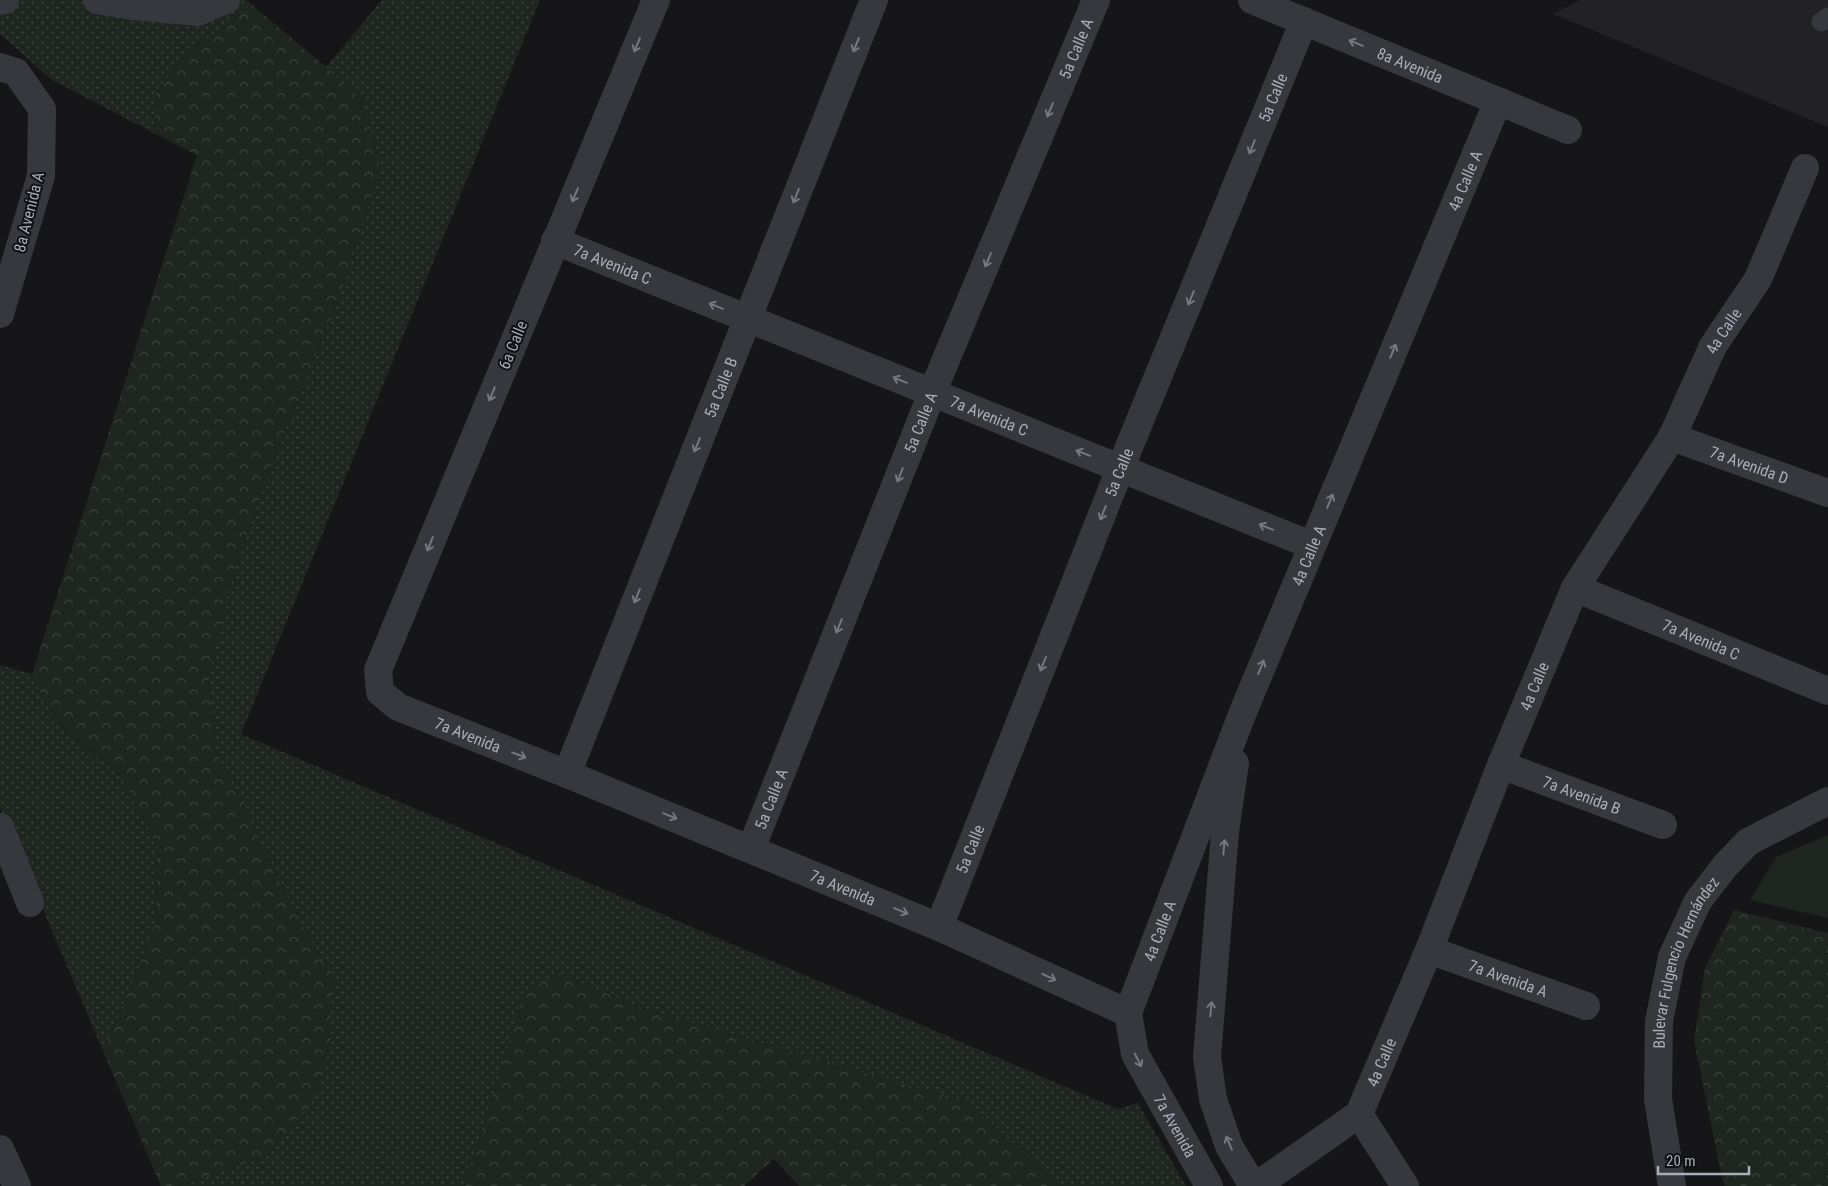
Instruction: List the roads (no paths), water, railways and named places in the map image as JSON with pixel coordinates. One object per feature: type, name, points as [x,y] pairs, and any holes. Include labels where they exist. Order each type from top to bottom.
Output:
[{"type":"street","points":[[0,1],[5,0]]},
{"type":"street","points":[[97,0],[134,6],[198,12],[226,0]]},
{"type":"street","name":"6a Calle","points":[[380,692],[378,670],[656,0]]},
{"type":"street","name":"5a Calle B","points":[[567,774],[874,0]]},
{"type":"street","name":"5a Calle A","points":[[750,849],[932,393],[1096,0]]},
{"type":"street","name":"8a Avenida","points":[[1252,0],[1568,130]]},
{"type":"street","name":"5a Calle","points":[[939,927],[1120,469],[1304,21]]},
{"type":"street","name":"8a Avenida A","points":[[0,67],[16,72],[42,109],[41,176],[4,291],[0,314]]},
{"type":"street","name":"4a Calle A","points":[[1128,1013],[1242,712],[1498,101]]},
{"type":"street","name":"4a Calle","points":[[1359,1114],[1429,950],[1501,765],[1575,588],[1672,437],[1713,346],[1758,279],[1805,168]]},
{"type":"street","name":"7a Avenida C","points":[[555,241],[1311,545]]},
{"type":"street","name":"7a Avenida D","points":[[1672,437],[1828,493]]},
{"type":"street","name":"7a Avenida C","points":[[1575,588],[1828,691]]},
{"type":"street","name":"7a Avenida","points":[[380,692],[398,707],[567,774],[939,927],[1128,1013],[1135,1054],[1209,1186]]},
{"type":"street","points":[[1242,712],[1225,832],[1207,1057],[1213,1099],[1229,1146],[1254,1186],[1359,1114],[1405,1186]]},
{"type":"street","name":"7a Avenida B","points":[[1501,765],[1663,825]]},
{"type":"street","name":"Bulevar Fulgencio Hernández","points":[[1672,1186],[1658,1099],[1659,1020],[1672,957],[1698,901],[1725,866],[1748,842],[1828,800]]},
{"type":"street","points":[[0,827],[30,903]]},
{"type":"street","name":"7a Avenida A","points":[[1429,950],[1586,1006]]}]
